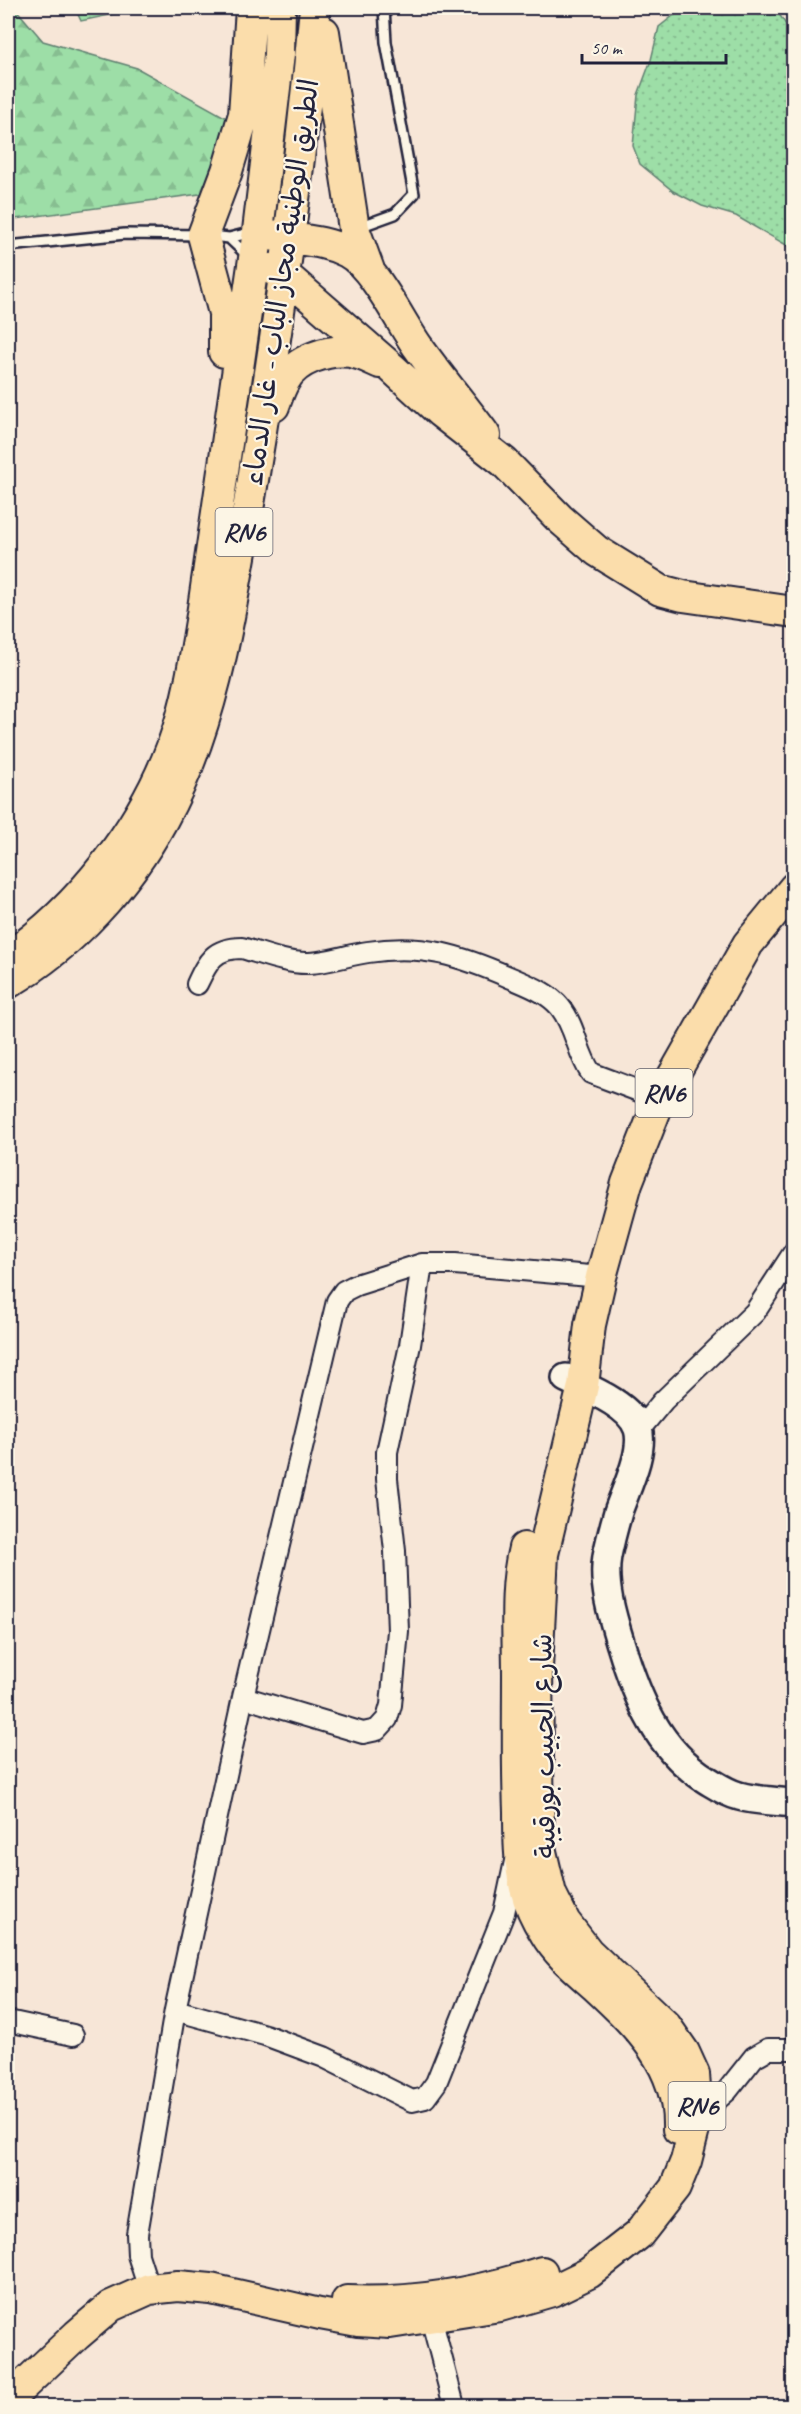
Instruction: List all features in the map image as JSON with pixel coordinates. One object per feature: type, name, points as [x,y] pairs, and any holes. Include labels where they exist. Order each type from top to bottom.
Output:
[{"type":"main road","points":[[202,615],[209,495],[219,382],[225,346],[216,237],[227,171],[244,114],[251,8]]},
{"type":"main road","name":"الطريق الوطنية مجاز الباب - غار الدماء","points":[[8,957],[66,908],[104,868],[132,826],[173,744],[193,671],[258,231],[279,54],[280,8]]},
{"type":"main road","name":"الطريق الوطنية مجاز الباب - غار الدماء","points":[[8,983],[24,974],[71,936],[109,898],[140,858],[169,807],[188,766],[212,693],[236,582],[286,276],[315,8]]},
{"type":"main road","points":[[320,8],[354,229],[371,275]]},
{"type":"main road","points":[[258,231],[290,239],[313,240],[350,253],[371,275],[418,348],[459,399],[504,462]]},
{"type":"main road","points":[[253,261],[286,276],[440,412],[504,462],[559,518],[597,551],[660,590],[683,596],[794,612]]},
{"type":"main road","points":[[260,436],[285,380],[297,367],[312,358],[333,352],[351,351],[392,368]]},
{"type":"main road","name":"شارع الحبيب بورقيبة","points":[[688,2124],[678,2114],[675,2090],[653,2046],[623,2013],[570,1965],[546,1936],[525,1887],[520,1841],[517,1758],[518,1622],[523,1552],[574,1382],[627,1183],[660,1099],[748,944],[794,888]]},
{"type":"main road","points":[[574,1382],[623,1408],[632,1415],[639,1430],[634,1469],[618,1512],[606,1559],[608,1595],[630,1676],[642,1704],[664,1743],[690,1769],[724,1790],[740,1796],[794,1803]]},
{"type":"main road","name":"شارع الحبيب بورقيبة","points":[[8,2372],[71,2314],[121,2279],[211,2289],[358,2321],[390,2322],[428,2308],[500,2306],[518,2290],[552,2291],[590,2273],[652,2221],[675,2188],[686,2162],[694,2074],[684,2052],[666,2026],[588,1952],[565,1922],[551,1894],[539,1843],[537,1668],[543,1554],[574,1382]]},
{"type":"main road","name":"شارع الحبيب بورقيبة","points":[[8,2400],[77,2335],[146,2280]]},
{"type":"street","points":[[197,984],[208,961],[225,950],[234,948],[307,963],[337,960],[368,952],[413,949],[438,951],[478,963],[547,996],[560,1006],[574,1029],[591,1073],[660,1099]]},
{"type":"street","points":[[639,1430],[663,1401],[755,1312],[794,1252]]},
{"type":"street","points":[[243,1697],[363,1733],[377,1730],[387,1719],[391,1705],[398,1631],[395,1551],[387,1479],[387,1452],[410,1346],[422,1264]]},
{"type":"street","points":[[146,2280],[137,2234],[175,2010],[243,1697],[337,1301],[344,1291],[356,1285],[422,1264],[455,1264],[601,1277]]},
{"type":"street","points":[[175,2010],[265,2035],[324,2057],[412,2101],[425,2098],[436,2083],[504,1912],[520,1841]]},
{"type":"street","points":[[8,2021],[73,2035]]},
{"type":"street","points":[[688,2124],[727,2091],[754,2057],[768,2049],[794,2049]]},
{"type":"street","points":[[428,2308],[454,2406]]},
{"type":"lane","points":[[354,229],[395,214],[414,194],[386,42],[384,8]]},
{"type":"lane","points":[[8,246],[125,234],[216,237],[258,231]]},
{"type":"lane","points":[[216,237],[253,261]]},
{"type":"green space","points":[[8,8],[15,8],[43,41],[137,68],[234,122],[207,193],[8,220]]},
{"type":"green space","points":[[75,8],[143,8],[81,21]]},
{"type":"green space","points":[[683,8],[775,8],[793,35],[793,249],[736,216],[702,206],[673,191],[640,164],[633,146],[638,95],[651,60],[659,27]]}]
